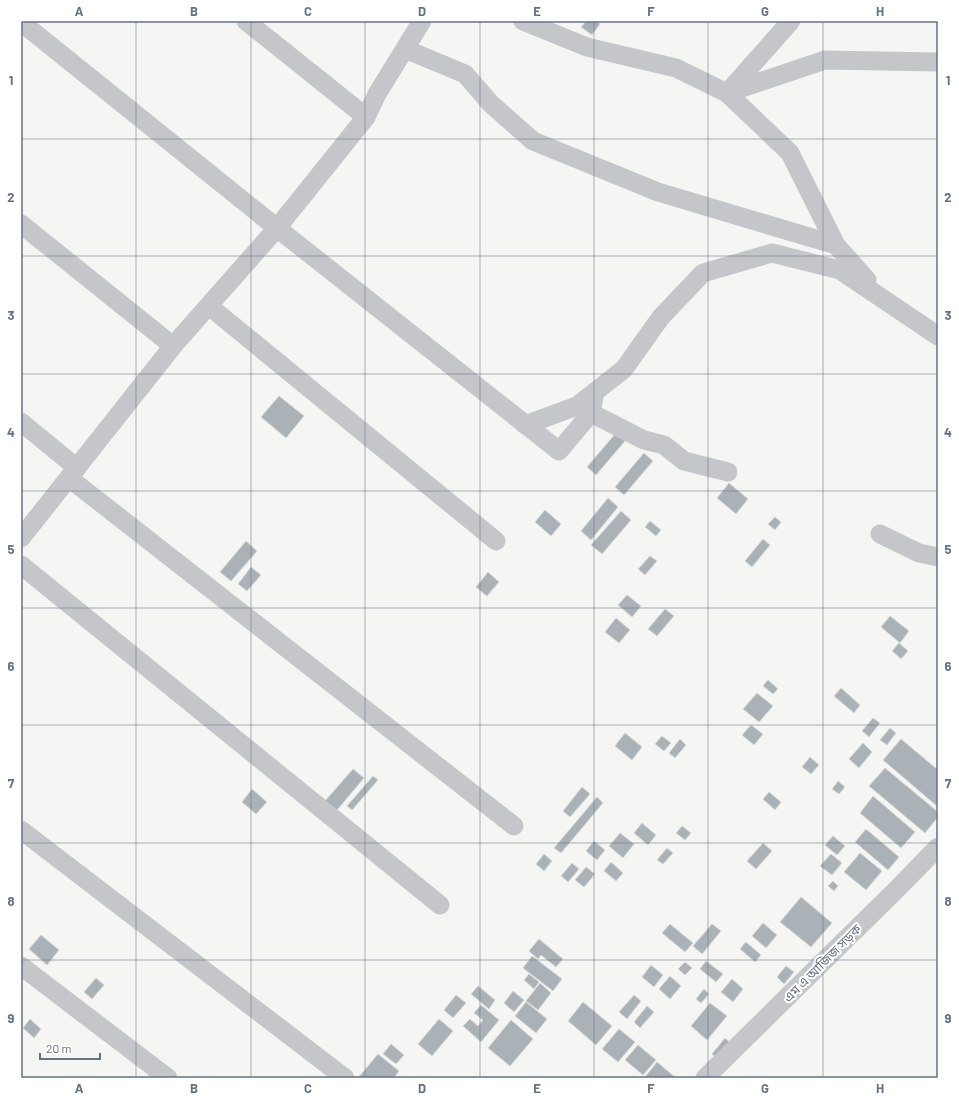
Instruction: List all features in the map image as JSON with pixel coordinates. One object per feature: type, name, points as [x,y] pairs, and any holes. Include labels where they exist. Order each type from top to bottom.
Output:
[{"type":"street","points":[[246,21],[366,117]]},
{"type":"street","points":[[21,538],[173,346],[277,228],[366,117],[377,94],[422,21]]},
{"type":"street","points":[[523,21],[587,47],[676,68],[728,93],[790,153],[836,245],[884,300]]},
{"type":"street","points":[[728,93],[791,21]]},
{"type":"street","points":[[21,22],[559,452],[591,413],[595,392]]},
{"type":"street","points":[[405,49],[465,74],[491,104],[533,141],[658,192],[836,245]]},
{"type":"street","points":[[728,93],[825,60],[938,62]]},
{"type":"street","points":[[21,224],[173,346]]},
{"type":"street","points":[[525,425],[577,406],[624,369],[661,317],[703,273],[772,253],[840,270],[938,336]]},
{"type":"street","points":[[209,306],[496,541]]},
{"type":"street","points":[[591,413],[644,440],[664,446],[684,461],[728,472]]},
{"type":"street","points":[[21,422],[73,473],[514,826]]},
{"type":"street","points":[[880,534],[919,553],[938,557]]},
{"type":"street","points":[[21,565],[440,905]]},
{"type":"street","points":[[21,830],[345,1078]]},
{"type":"street","name":"এম এ আজিজ সড়ক","points":[[705,1078],[897,890],[938,847]]},
{"type":"street","points":[[21,966],[168,1078]]},
{"type":"building","points":[[586,21],[596,21],[600,24],[592,35],[581,27]]},
{"type":"building","points":[[279,396],[304,416],[286,438],[261,417]]},
{"type":"building","points":[[616,433],[625,441],[596,475],[587,467]]},
{"type":"building","points":[[644,453],[653,461],[624,495],[615,487]]},
{"type":"building","points":[[729,483],[748,499],[736,514],[717,498]]},
{"type":"building","points":[[608,498],[618,507],[591,540],[581,531]]},
{"type":"building","points":[[545,510],[561,524],[551,536],[535,522]]},
{"type":"building","points":[[621,511],[631,520],[602,554],[591,545]]},
{"type":"building","points":[[775,517],[781,522],[775,530],[768,524]]},
{"type":"building","points":[[650,521],[661,530],[656,536],[645,527]]},
{"type":"building","points":[[763,539],[770,545],[752,567],[745,561]]},
{"type":"building","points":[[246,541],[257,551],[231,581],[220,572]]},
{"type":"building","points":[[650,556],[657,561],[645,575],[638,569]]},
{"type":"building","points":[[251,567],[261,575],[247,591],[238,584]]},
{"type":"building","points":[[488,572],[499,582],[487,596],[476,587]]},
{"type":"building","points":[[627,595],[641,606],[632,617],[618,605]]},
{"type":"building","points":[[665,609],[674,616],[657,636],[648,629]]},
{"type":"building","points":[[890,616],[909,631],[900,643],[881,627]]},
{"type":"building","points":[[616,618],[630,630],[619,643],[605,632]]},
{"type":"building","points":[[899,643],[908,651],[901,659],[892,651]]},
{"type":"building","points":[[768,680],[778,689],[773,694],[763,686]]},
{"type":"building","points":[[841,688],[860,705],[854,713],[834,696]]},
{"type":"building","points":[[757,693],[773,706],[759,722],[743,709]]},
{"type":"building","points":[[873,718],[880,723],[869,737],[862,731]]},
{"type":"building","points":[[751,725],[763,734],[754,745],[742,735]]},
{"type":"building","points":[[890,728],[896,733],[887,745],[880,740]]},
{"type":"building","points":[[625,733],[642,747],[632,760],[615,746]]},
{"type":"building","points":[[662,736],[671,743],[664,751],[655,744]]},
{"type":"building","points":[[680,739],[686,745],[675,758],[669,753]]},
{"type":"building","points":[[901,739],[938,770],[938,807],[883,760]]},
{"type":"building","points":[[863,743],[872,752],[859,768],[849,759]]},
{"type":"building","points":[[810,757],[819,765],[811,774],[802,767]]},
{"type":"building","points":[[885,768],[938,812],[938,817],[925,833],[869,786]]},
{"type":"building","points":[[353,769],[364,778],[337,810],[325,801]]},
{"type":"building","points":[[373,776],[378,780],[352,810],[347,806]]},
{"type":"building","points":[[838,781],[845,787],[839,794],[832,789]]},
{"type":"building","points":[[582,787],[590,794],[570,817],[563,811]]},
{"type":"building","points":[[252,789],[267,802],[256,814],[242,802]]},
{"type":"building","points":[[769,792],[781,802],[775,810],[763,799]]},
{"type":"building","points":[[873,796],[915,832],[901,848],[860,813]]},
{"type":"building","points":[[597,797],[603,803],[561,853],[554,848]]},
{"type":"building","points":[[642,823],[656,835],[648,845],[634,833]]},
{"type":"building","points":[[682,826],[691,833],[685,840],[676,833]]},
{"type":"building","points":[[866,829],[899,857],[888,870],[855,842]]},
{"type":"building","points":[[620,833],[634,844],[623,858],[609,846]]},
{"type":"building","points":[[833,836],[845,846],[837,855],[825,845]]},
{"type":"building","points":[[594,841],[605,850],[597,860],[586,851]]},
{"type":"building","points":[[763,843],[772,851],[756,869],[747,861]]},
{"type":"building","points":[[667,848],[673,853],[663,864],[657,860]]},
{"type":"building","points":[[860,853],[882,871],[866,890],[844,872]]},
{"type":"building","points":[[544,854],[552,861],[544,871],[536,864]]},
{"type":"building","points":[[831,854],[842,863],[832,875],[820,866]]},
{"type":"building","points":[[611,862],[623,873],[616,881],[604,871]]},
{"type":"building","points":[[572,863],[579,869],[568,882],[561,876]]},
{"type":"building","points":[[586,867],[595,874],[584,887],[575,880]]},
{"type":"building","points":[[833,881],[838,886],[834,891],[828,886]]},
{"type":"building","points":[[801,897],[832,923],[811,947],[780,922]]},
{"type":"building","points":[[763,923],[777,935],[766,948],[752,936]]},
{"type":"building","points":[[670,924],[693,943],[685,952],[662,933]]},
{"type":"building","points":[[712,924],[721,931],[702,954],[693,946]]},
{"type":"building","points":[[41,935],[59,950],[47,965],[29,949]]},
{"type":"building","points":[[539,939],[563,959],[556,967],[541,955],[538,959],[529,951]]},
{"type":"building","points":[[746,942],[761,955],[755,962],[740,949]]},
{"type":"building","points":[[532,956],[562,979],[553,991],[523,968]]},
{"type":"building","points":[[706,961],[723,974],[716,982],[700,969]]},
{"type":"building","points":[[685,962],[692,968],[685,975],[678,969]]},
{"type":"building","points":[[651,965],[663,975],[654,987],[642,977]]},
{"type":"building","points":[[786,966],[794,972],[784,984],[777,977]]},
{"type":"building","points":[[529,974],[539,982],[534,989],[524,980]]},
{"type":"building","points":[[670,976],[681,986],[670,999],[659,989]]},
{"type":"building","points":[[96,978],[104,985],[92,999],[84,992]]},
{"type":"building","points":[[732,979],[743,989],[733,1002],[721,992]]},
{"type":"building","points":[[540,983],[551,993],[538,1010],[526,1001]]},
{"type":"building","points":[[478,986],[495,1000],[489,1009],[471,994]]},
{"type":"building","points":[[704,989],[709,994],[701,1003],[696,999]]},
{"type":"building","points":[[513,991],[524,1000],[514,1012],[504,1003]]},
{"type":"building","points":[[456,995],[466,1003],[453,1018],[444,1010]]},
{"type":"building","points":[[634,995],[641,1001],[627,1019],[619,1012]]},
{"type":"building","points":[[526,1002],[547,1019],[536,1033],[515,1016]]},
{"type":"building","points":[[583,1002],[612,1026],[596,1045],[568,1021]]},
{"type":"building","points":[[710,1003],[727,1016],[707,1040],[691,1026]]},
{"type":"building","points":[[481,1005],[499,1020],[481,1042],[463,1026],[470,1019],[478,1026],[483,1020],[474,1013]]},
{"type":"building","points":[[647,1006],[654,1012],[640,1028],[634,1022]]},
{"type":"building","points":[[30,1019],[41,1029],[34,1038],[23,1028]]},
{"type":"building","points":[[439,1019],[453,1031],[432,1056],[418,1044]]},
{"type":"building","points":[[511,1020],[533,1039],[510,1066],[488,1048]]},
{"type":"building","points":[[619,1029],[635,1042],[618,1062],[602,1049]]},
{"type":"building","points":[[725,1038],[733,1045],[720,1061],[712,1054]]},
{"type":"building","points":[[391,1044],[404,1055],[396,1064],[383,1054]]},
{"type":"building","points":[[638,1045],[656,1060],[643,1075],[625,1060]]},
{"type":"building","points":[[378,1054],[399,1071],[394,1078],[358,1078]]},
{"type":"building","points":[[657,1062],[676,1078],[645,1077]]}]
